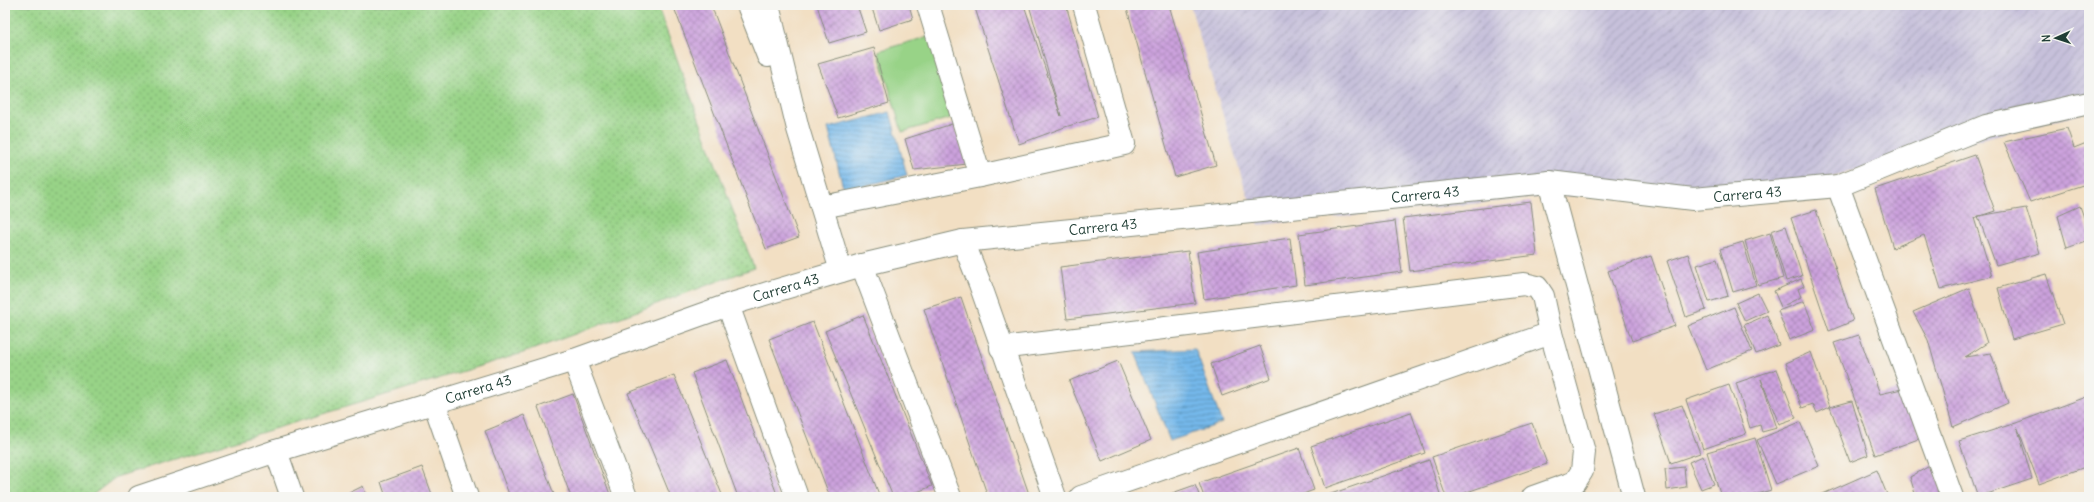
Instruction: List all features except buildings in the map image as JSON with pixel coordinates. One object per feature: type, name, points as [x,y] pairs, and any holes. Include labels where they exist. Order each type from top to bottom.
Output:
[{"type":"street","points":[[748,5],[798,129]]},
{"type":"street","points":[[768,5],[798,129],[841,271]]},
{"type":"street","points":[[928,5],[980,176]]},
{"type":"street","points":[[822,207],[980,176],[1124,144],[1084,5]]},
{"type":"street","name":"Carrera 43","points":[[139,497],[276,451],[574,360],[728,305],[862,265],[963,241],[1549,182],[1693,199],[1838,186],[1986,126],[2089,103]]},
{"type":"street","points":[[1549,182],[1634,497]]},
{"type":"street","points":[[1838,186],[1952,497]]},
{"type":"street","points":[[963,241],[980,284],[1001,348],[1055,497]]},
{"type":"street","points":[[862,265],[950,497]]},
{"type":"street","points":[[1001,348],[1524,284],[1536,286],[1543,296],[1551,333],[1584,452],[1582,471],[1574,482],[1533,497]]},
{"type":"street","points":[[728,305],[796,497]]},
{"type":"street","points":[[1081,497],[1551,333]]},
{"type":"street","points":[[574,360],[626,497]]},
{"type":"street","points":[[434,402],[467,497]]},
{"type":"street","points":[[276,451],[292,497]]},
{"type":"shaded area","points":[[1190,5],[2089,5],[2089,112],[1793,186],[1542,197],[1259,225],[1243,182]]},
{"type":"green space","points":[[5,5],[657,5],[754,268],[526,352],[116,477],[90,497],[5,497]]},
{"type":"green space","points":[[930,36],[954,117],[902,132],[878,51]]},
{"type":"water","points":[[890,112],[907,175],[844,191],[828,128]]},
{"type":"water","points":[[1195,349],[1222,423],[1170,441],[1135,352]]}]
